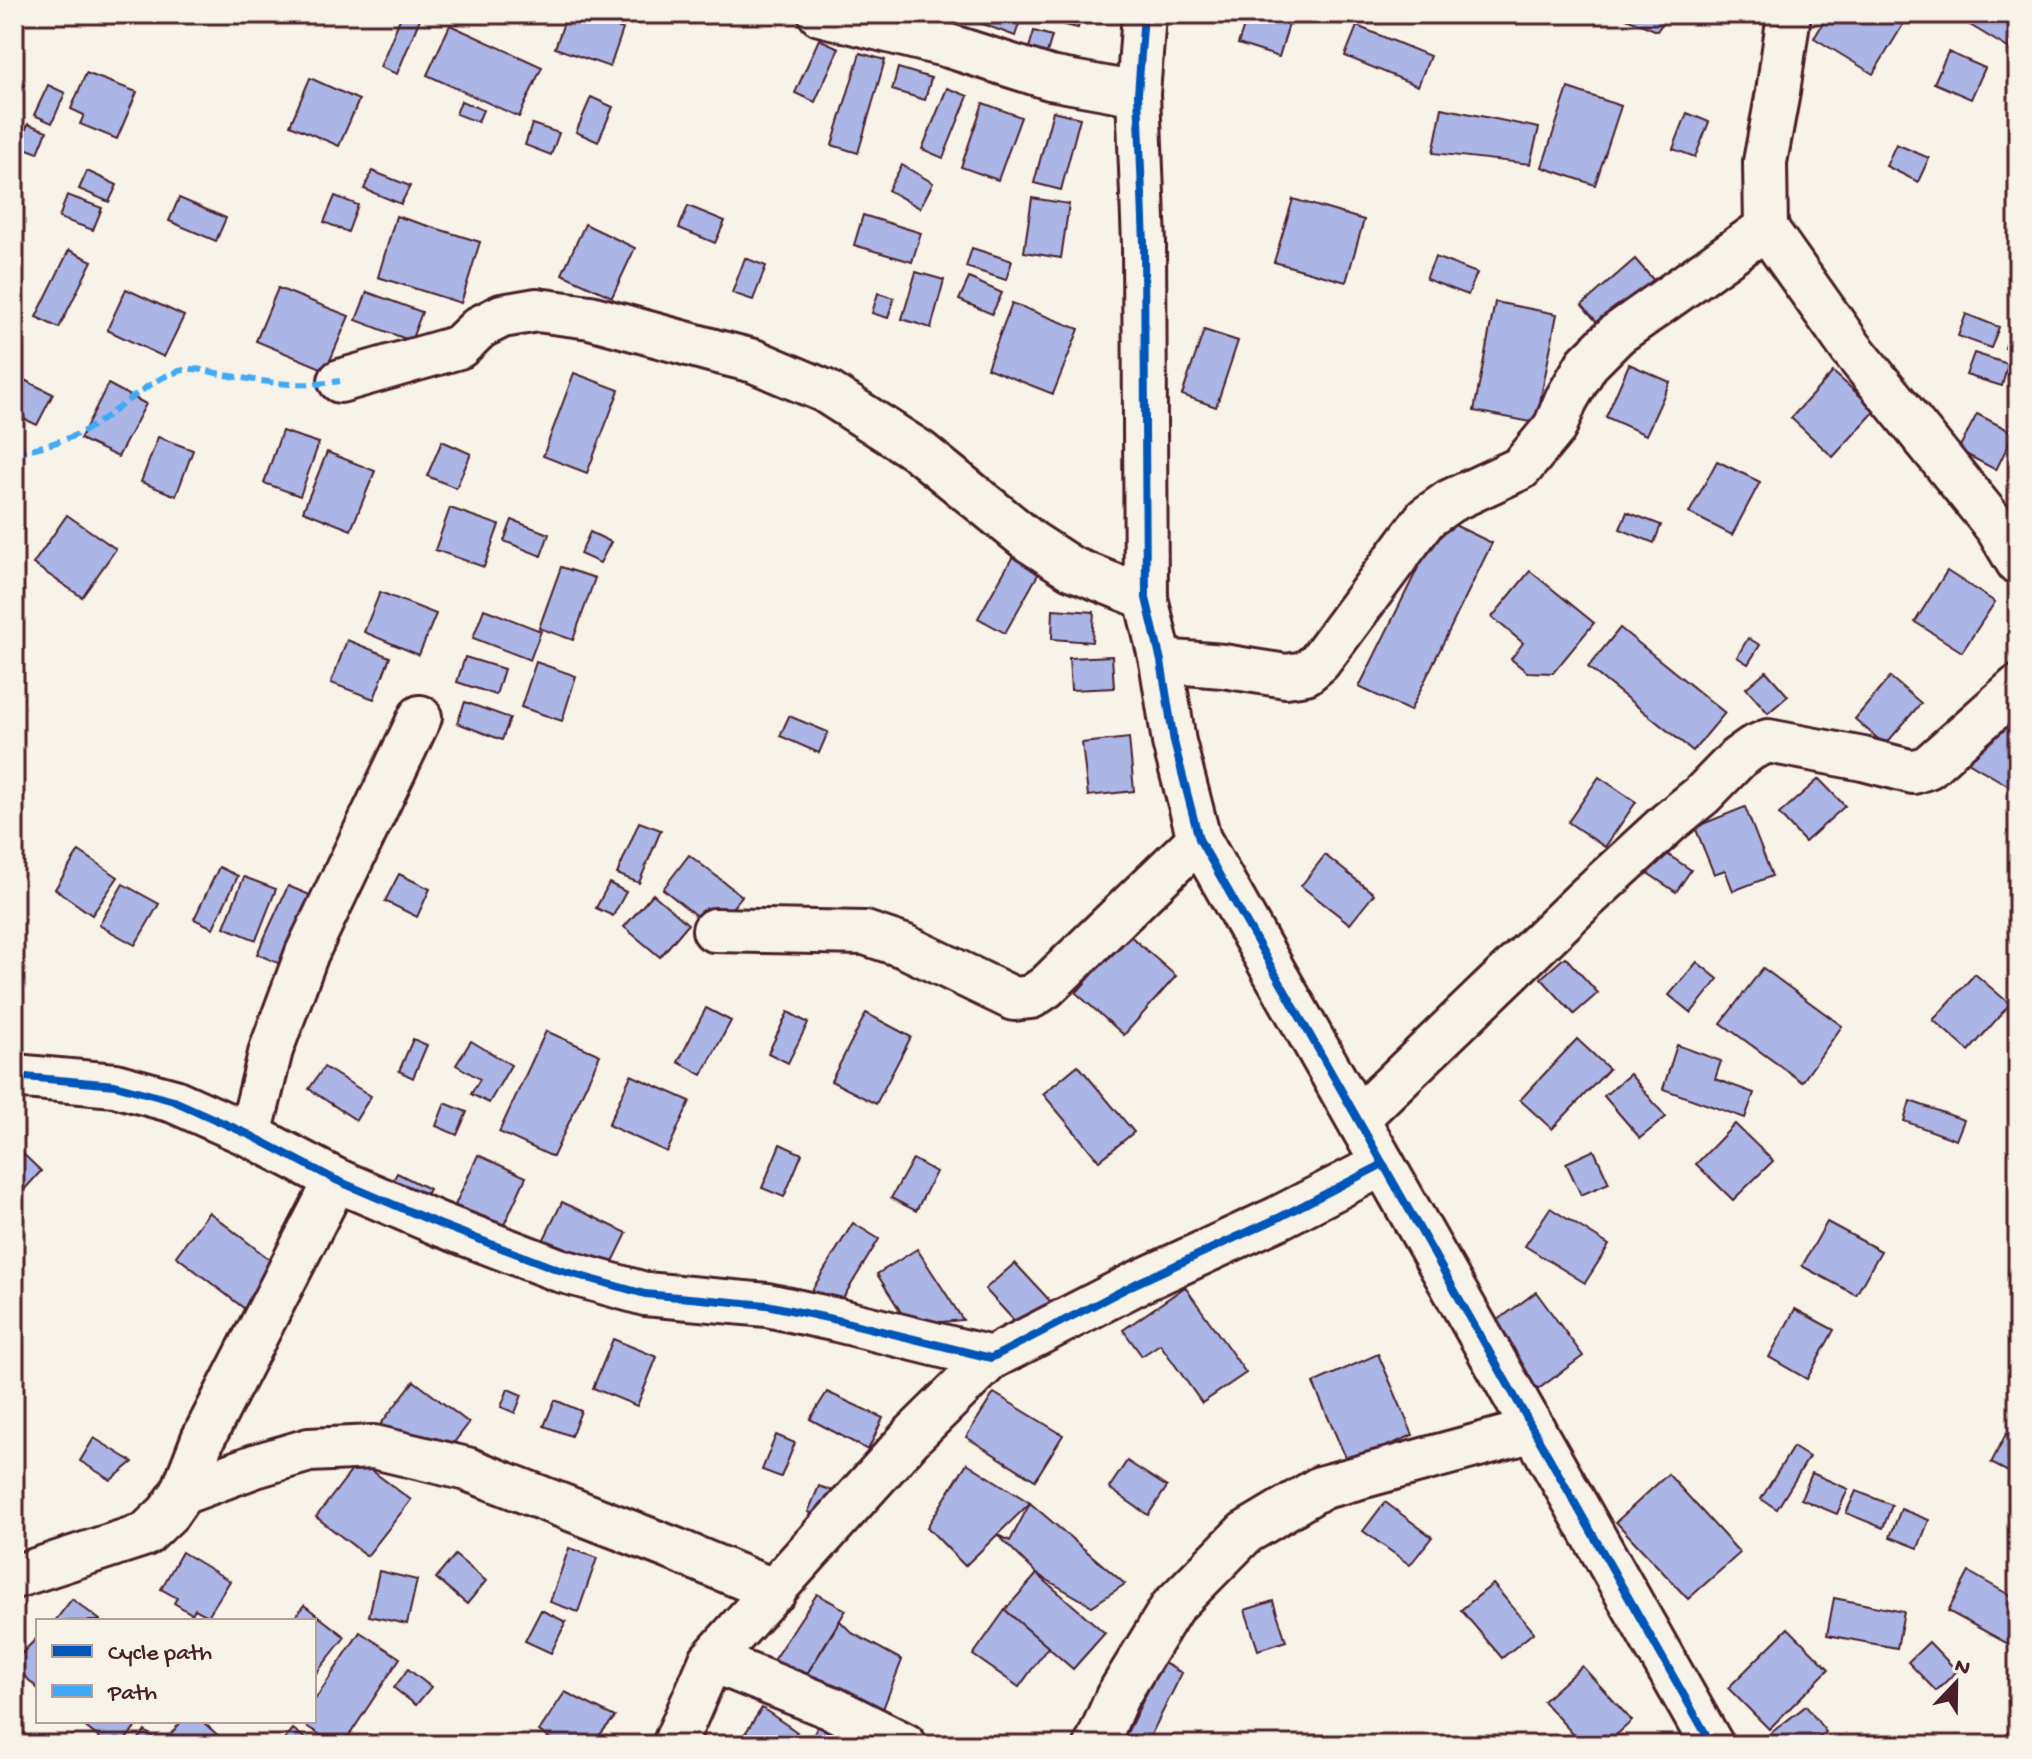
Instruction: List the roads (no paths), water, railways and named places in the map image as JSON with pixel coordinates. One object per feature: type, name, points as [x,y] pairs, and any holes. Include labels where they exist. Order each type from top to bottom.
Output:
[{"type":"street","points":[[820,14],[949,46],[1050,78],[1138,94]]},
{"type":"street","points":[[1144,14],[1138,94],[1144,244],[1146,598],[1161,661],[1174,742],[1199,839],[1712,1745]]},
{"type":"street","points":[[1789,14],[1765,162],[1766,228],[1851,348],[1997,528],[2018,563]]},
{"type":"street","points":[[1161,661],[1223,666],[1286,676],[1306,673],[1319,662],[1426,518],[1450,501],[1521,468],[1555,427],[1566,400],[1587,364],[1617,334],[1766,228]]},
{"type":"street","points":[[340,381],[459,347],[480,327],[502,316],[537,310],[590,317],[754,361],[825,391],[920,452],[1031,542],[1071,568],[1146,598]]},
{"type":"street","points":[[1358,1118],[1593,892],[1752,748],[1768,741],[1782,743],[1913,772],[1928,767],[2018,687]]},
{"type":"street","points":[[250,1135],[271,1050],[307,953],[420,717]]},
{"type":"street","points":[[714,930],[865,933],[904,946],[1014,999],[1031,997],[1046,987],[1199,839]]},
{"type":"street","points":[[14,1076],[115,1085],[174,1101],[250,1135],[336,1180],[559,1270],[645,1294],[767,1305],[991,1358]]},
{"type":"street","points":[[674,1745],[711,1660],[914,1434],[991,1358],[1137,1283],[1278,1218],[1383,1164]]},
{"type":"street","points":[[14,1577],[146,1534],[168,1513],[182,1493],[203,1439],[336,1180]]},
{"type":"street","points":[[1096,1745],[1117,1697],[1172,1607],[1245,1533],[1320,1488],[1534,1430]]},
{"type":"street","points":[[182,1493],[309,1450],[374,1447],[467,1469],[775,1591]]},
{"type":"street","points":[[711,1660],[832,1708],[905,1745]]}]
